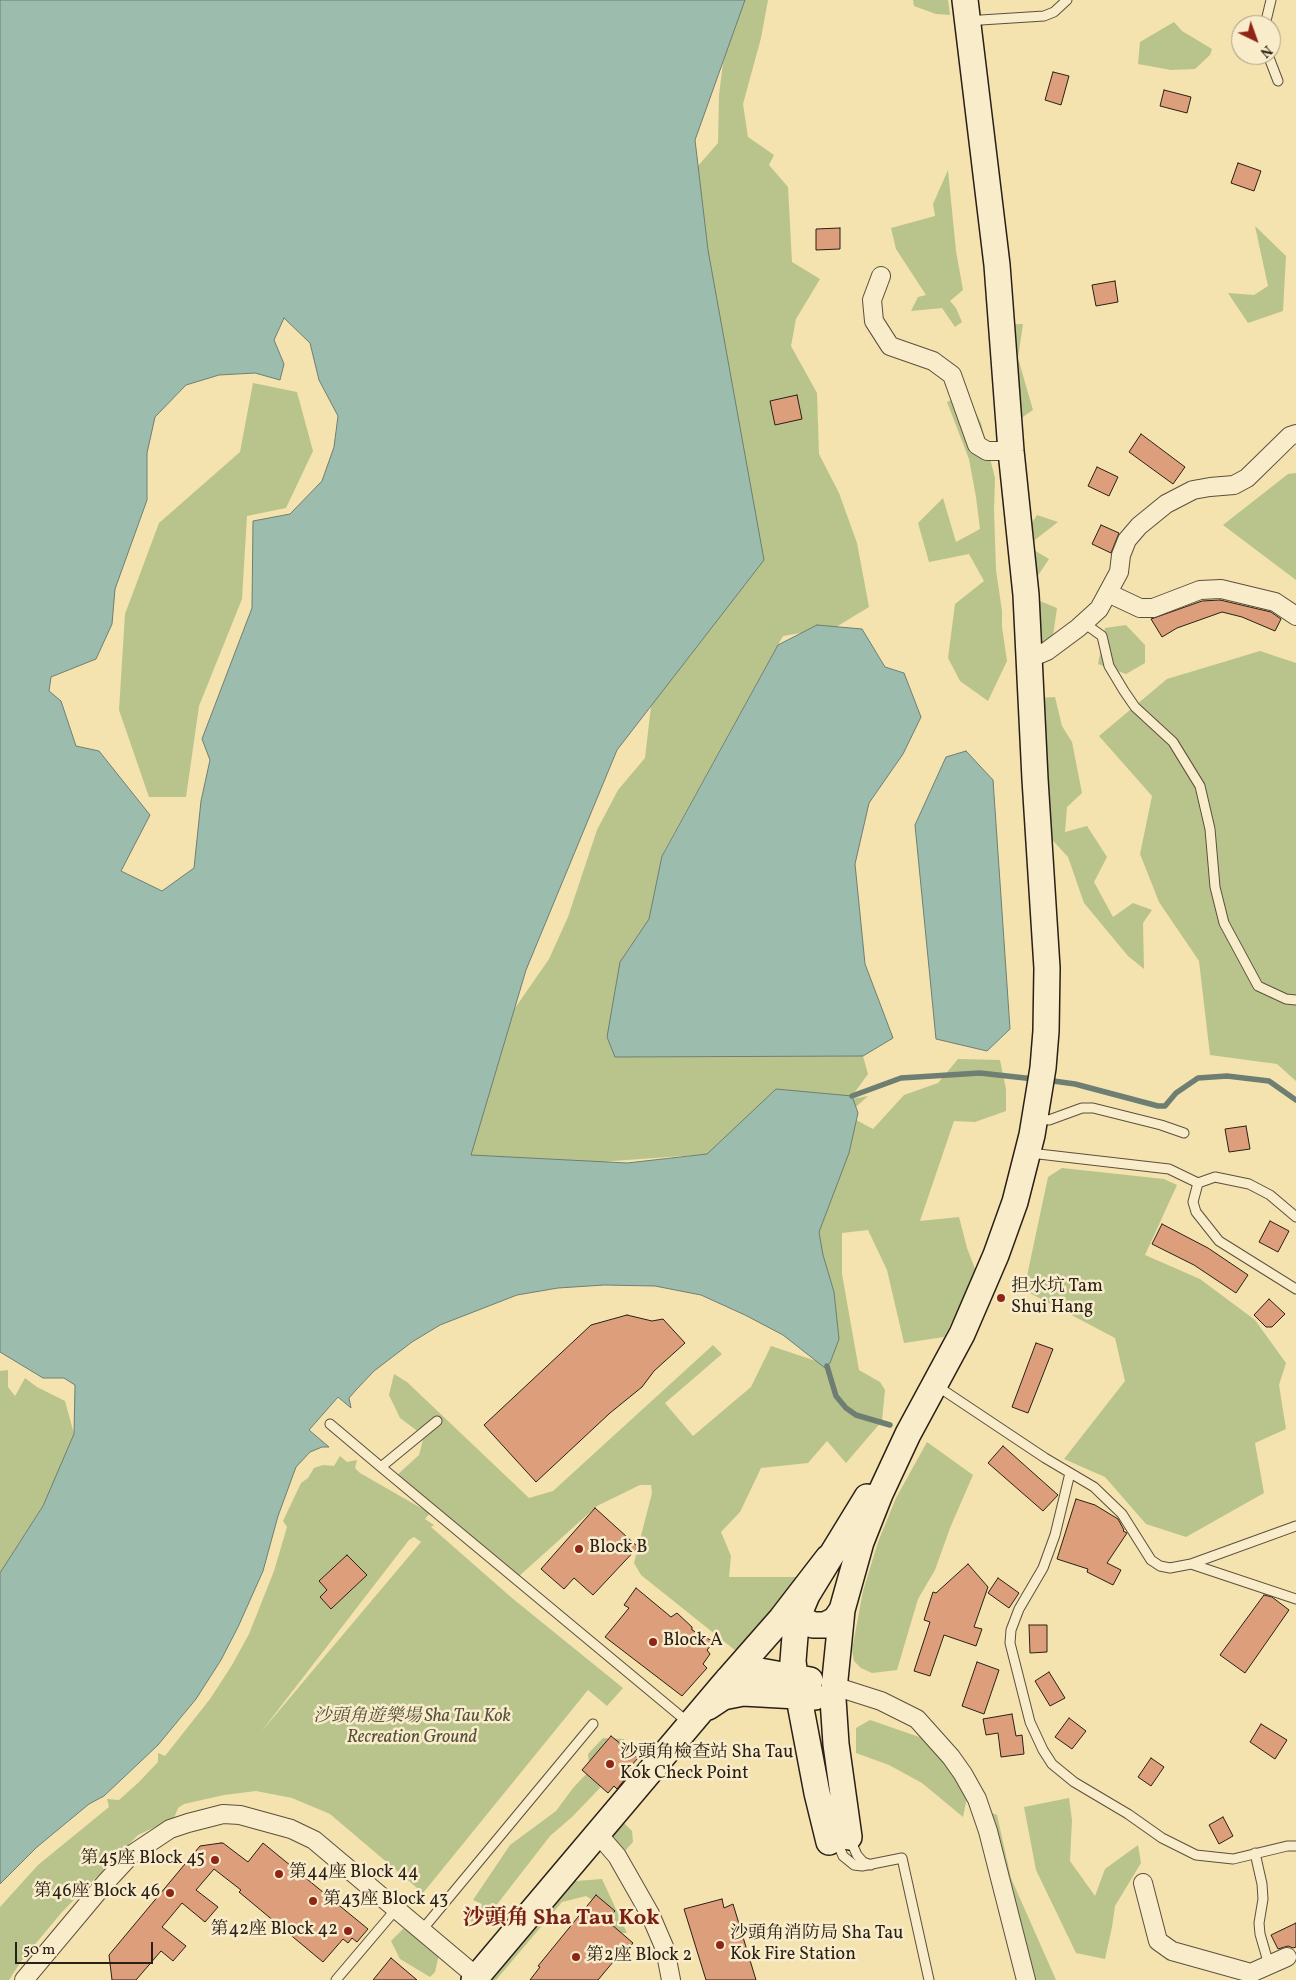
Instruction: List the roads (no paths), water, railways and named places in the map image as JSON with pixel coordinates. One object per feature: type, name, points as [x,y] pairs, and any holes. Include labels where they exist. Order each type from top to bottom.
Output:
[{"type":"main road","points":[[839,1840],[833,1692],[842,1610],[861,1542],[880,1494],[908,1434],[962,1334],[996,1255],[1015,1202],[1028,1153],[1036,1109],[1043,1068],[1046,1031],[1047,968],[1028,660],[1026,594],[1011,451],[997,265],[967,11]]},
{"type":"main road","points":[[839,1840],[817,1793],[797,1686],[793,1661],[799,1614],[807,1595],[828,1558],[908,1434]]},
{"type":"main road","points":[[476,1978],[723,1685],[781,1620],[828,1558]]},
{"type":"main road","points":[[799,1614],[805,1621],[814,1625],[825,1625],[835,1620],[842,1610]]},
{"type":"main road","points":[[723,1685],[736,1674],[746,1671],[760,1671],[797,1686],[833,1692]]},
{"type":"main road","points":[[695,1718],[723,1697],[797,1686]]},
{"type":"street","points":[[882,276],[872,300],[874,321],[890,346],[933,361],[952,375],[977,445],[987,451],[1011,451]]},
{"type":"street","points":[[1028,660],[1046,651],[1084,623],[1099,609],[1119,572],[1120,555],[1127,540],[1139,526],[1166,504],[1192,490],[1234,485],[1247,478],[1294,432]]},
{"type":"street","points":[[1108,593],[1140,608],[1153,608],[1200,590],[1221,588],[1275,602],[1296,616]]},
{"type":"street","points":[[833,1692],[900,1719],[951,1757],[970,1786],[983,1815],[1026,1980]]},
{"type":"street","points":[[24,1980],[131,1855],[170,1829],[223,1814],[240,1815],[291,1828],[314,1840],[397,1908],[476,1978]]},
{"type":"street","points":[[597,1833],[617,1856],[650,1914],[665,1949],[671,1980]]},
{"type":"street","points":[[1143,1883],[1158,1941],[1172,1951],[1246,1972],[1251,1972],[1287,1957]]},
{"type":"lane","points":[[967,11],[981,20],[1044,16],[1054,12],[1067,0]]},
{"type":"lane","points":[[1267,15],[1271,0]]},
{"type":"lane","points":[[1272,65],[1278,81]]},
{"type":"lane","points":[[1084,623],[1102,636],[1109,666],[1135,707],[1173,742],[1200,786],[1210,829],[1215,887],[1224,923],[1258,986],[1286,999],[1296,1000]]},
{"type":"lane","points":[[1036,1109],[1049,1120],[1082,1108],[1093,1108],[1184,1133]]},
{"type":"lane","points":[[1028,1153],[1169,1169],[1198,1183],[1215,1177],[1249,1184],[1270,1195],[1296,1217]]},
{"type":"lane","points":[[1198,1183],[1193,1202],[1196,1212],[1219,1241],[1296,1289]]},
{"type":"lane","points":[[935,1384],[1045,1458],[1094,1486],[1122,1514],[1151,1560],[1160,1566],[1170,1568],[1191,1564],[1296,1526]]},
{"type":"lane","points":[[381,1467],[437,1421]]},
{"type":"lane","points":[[330,1424],[695,1718]]},
{"type":"lane","points":[[1070,1473],[1055,1536],[1043,1568],[1019,1609],[1011,1630],[1010,1643],[1030,1722],[1043,1750],[1052,1764],[1074,1782],[1128,1814],[1162,1838],[1196,1855],[1233,1859],[1296,1846]]},
{"type":"lane","points":[[1191,1564],[1296,1599]]},
{"type":"lane","points":[[422,1930],[593,1724]]},
{"type":"lane","points":[[817,1793],[843,1856],[854,1865],[871,1865],[902,1858],[929,1980]]},
{"type":"lane","points":[[839,1840],[863,1862],[871,1865]]},
{"type":"lane","points":[[1255,1853],[1264,1899],[1259,1923],[1260,1938],[1269,1965]]},
{"type":"lane","points":[[336,1980],[397,1908]]},
{"type":"waterway","points":[[852,1096],[901,1078],[980,1073],[1034,1079]]},
{"type":"waterway","points":[[1046,1080],[1075,1084],[1158,1106],[1165,1106],[1176,1093],[1198,1078],[1227,1076],[1269,1081],[1296,1100]]},
{"type":"waterway","points":[[827,1366],[836,1396],[846,1408],[856,1415],[890,1425]]},
{"type":"place","name":"担水坑 Tam Shui Hang","points":[[1001,1298]]},
{"type":"place","name":"Block B","points":[[579,1549]]},
{"type":"place","name":"Block A","points":[[653,1642]]},
{"type":"place","name":"沙頭角檢查站 Sha Tau Kok Check Point","points":[[610,1764]]},
{"type":"place","name":"第45座 Block 45","points":[[215,1860]]},
{"type":"place","name":"第44座 Block 44","points":[[279,1874]]},
{"type":"place","name":"第46座 Block 46","points":[[170,1893]]},
{"type":"place","name":"第43座 Block 43","points":[[313,1901]]},
{"type":"place","name":"第42座 Block 42","points":[[348,1931]]},
{"type":"place","name":"沙頭角消防局 Sha Tau Kok Fire Station","points":[[720,1945]]},
{"type":"place","name":"第2座 Block 2","points":[[576,1957]]},
{"type":"district","name":"沙頭角 Sha Tau Kok","points":[[561,1920]]},
{"type":"park label","name":"沙頭角遊樂場 Sha Tau Kok Recreation Ground","points":[[412,1728]]}]
